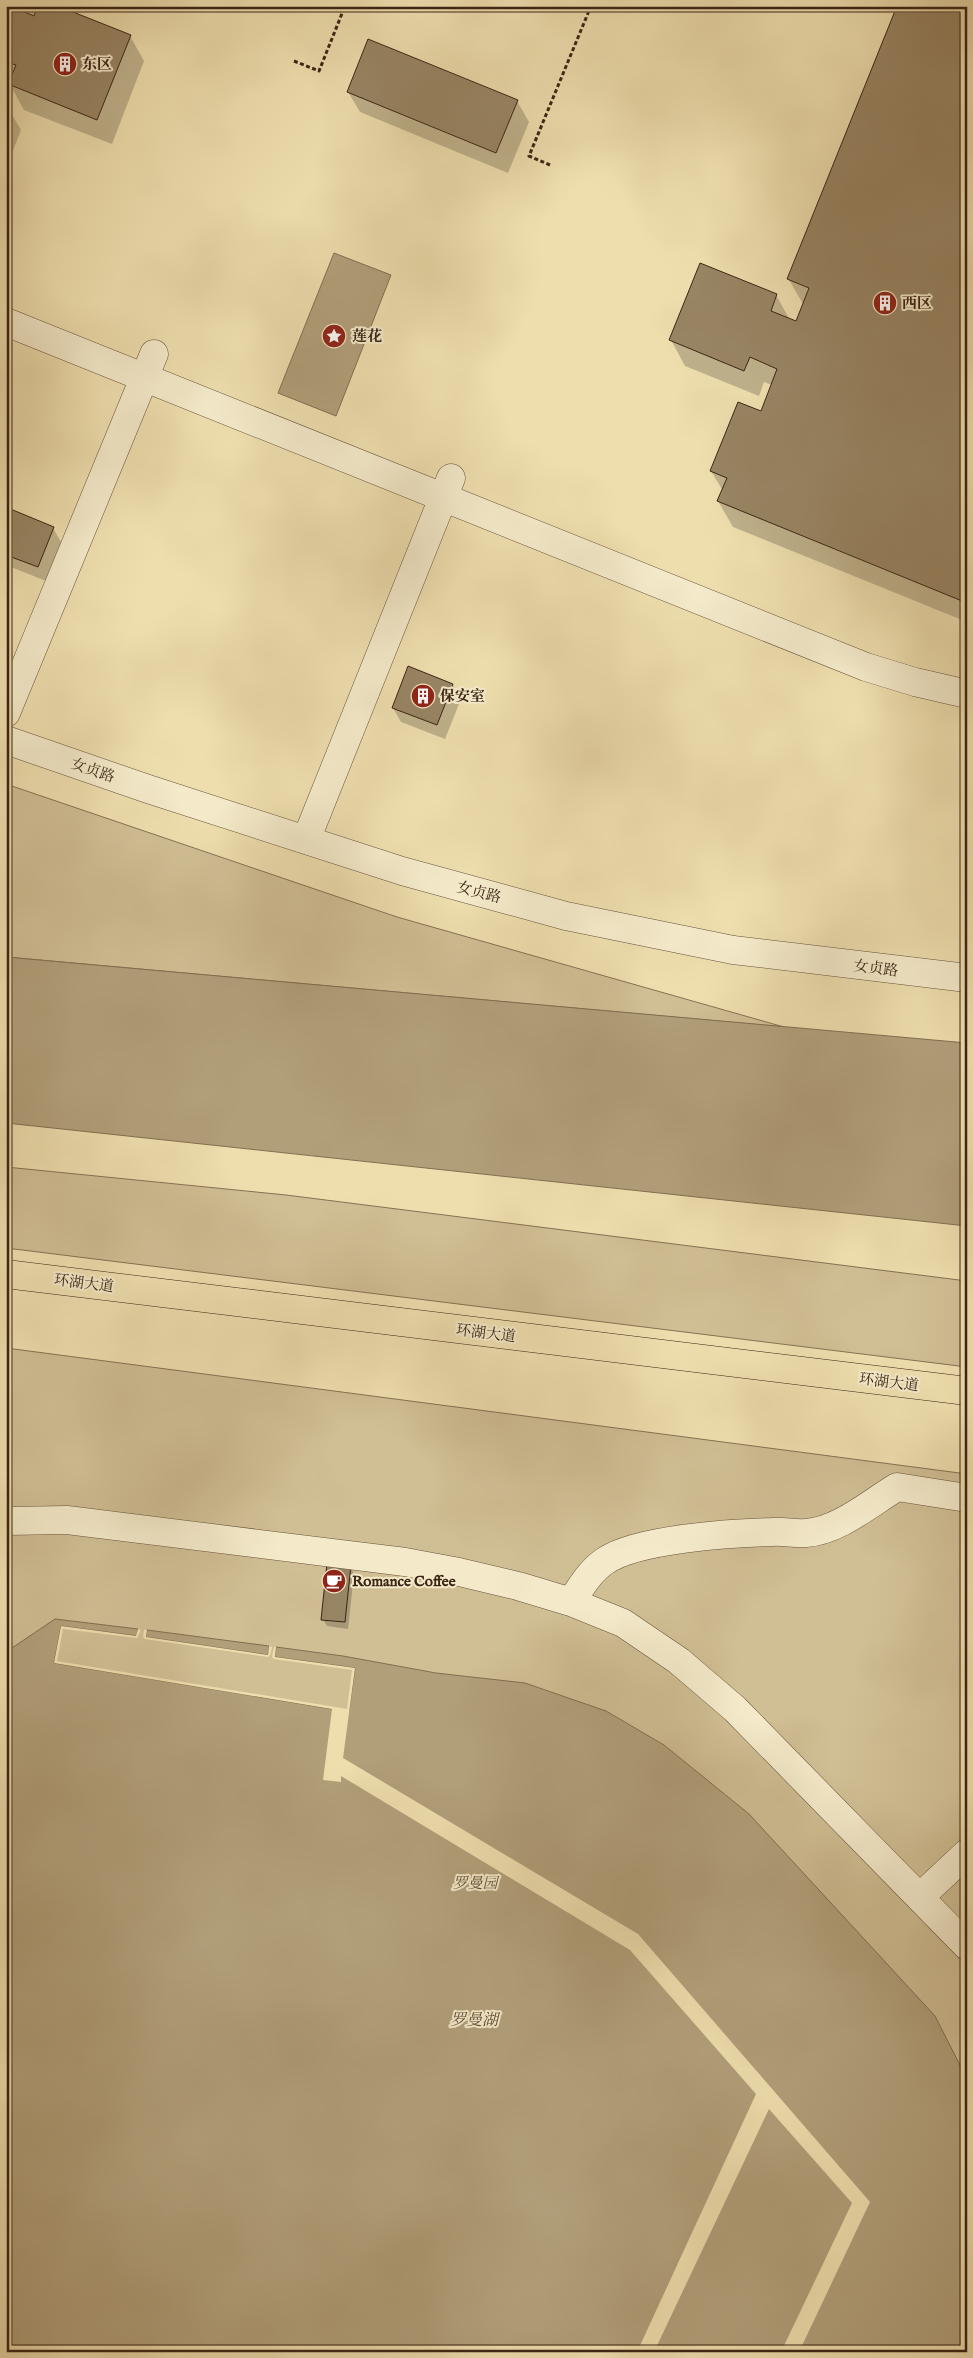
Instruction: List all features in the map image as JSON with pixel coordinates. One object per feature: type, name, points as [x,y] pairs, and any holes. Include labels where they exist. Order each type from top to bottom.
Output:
[{"type":"main road","name":"环湖大道","points":[[6,1274],[967,1391]]},
{"type":"street","points":[[6,322],[149,366],[447,488],[866,666],[915,682],[967,694]]},
{"type":"street","points":[[6,713],[149,366]]},
{"type":"street","points":[[306,840],[447,488]]},
{"type":"street","name":"女贞路","points":[[6,740],[148,789],[402,871],[575,918],[733,950],[967,978]]},
{"type":"street","points":[[571,1602],[586,1578],[603,1562],[622,1551],[728,1534],[774,1532],[806,1534],[836,1525],[896,1487],[967,1498]]},
{"type":"street","points":[[6,1521],[67,1520],[405,1562],[459,1572],[571,1602],[623,1623],[679,1661],[728,1703],[967,1946]]},
{"type":"street","points":[[920,1897],[967,1853]]},
{"type":"path","points":[[294,61],[319,71],[345,6]]},
{"type":"path","points":[[550,164],[529,156],[591,6]]},
{"type":"green space","points":[[6,784],[397,917],[784,1027],[6,957]]},
{"type":"green space","points":[[6,1167],[286,1195],[967,1281],[967,1367],[6,1248]]},
{"type":"green space","name":"罗曼湖","points":[[6,1348],[967,1474],[967,2352],[6,2352]]},
{"type":"water","points":[[334,253],[391,275],[336,416],[278,393]]},
{"type":"water","points":[[6,957],[967,1043],[967,1226],[6,1123]]},
{"type":"water","name":"罗曼湖","points":[[55,1619],[138,1629],[137,1636],[61,1626],[54,1663],[349,1711],[355,1668],[275,1657],[276,1647],[343,1656],[436,1673],[525,1683],[606,1711],[664,1745],[749,1814],[935,2016],[965,2075],[967,2082],[967,2303],[959,2352],[6,2352],[6,1652]]},
{"type":"water","points":[[147,1630],[269,1646],[268,1655],[146,1637]]},
{"type":"pier","points":[[61,1626],[136,1636],[138,1629],[141,1630],[137,1638],[63,1629],[57,1661],[347,1709],[352,1670],[274,1659],[272,1657],[274,1647],[276,1647],[275,1657],[355,1668],[343,1758],[638,1934],[870,2202],[799,2352],[781,2352],[852,2203],[769,2109],[654,2352],[637,2352],[756,2094],[630,1950],[341,1776],[341,1782],[323,1780],[332,1709],[54,1663]]},
{"type":"pier","points":[[144,1630],[147,1630],[146,1637],[268,1655],[269,1646],[272,1647],[268,1657],[145,1639],[143,1637]]},
{"type":"building","name":"东区","points":[[6,6],[24,6],[22,11],[34,16],[38,6],[58,6],[131,35],[97,120],[8,84],[16,65],[6,62]]},
{"type":"building","name":"西区","points":[[897,6],[967,6],[967,262],[964,270],[967,271],[967,603],[717,501],[727,478],[710,471],[738,402],[761,411],[777,369],[750,357],[744,371],[669,340],[700,263],[777,294],[771,311],[796,321],[809,288],[787,279]]},
{"type":"building","points":[[368,39],[518,100],[496,153],[347,92]]},
{"type":"building","points":[[8,508],[54,527],[38,567],[6,555]]},
{"type":"building","name":"保安室","points":[[408,666],[453,684],[437,725],[392,708]]},
{"type":"building","points":[[327,1563],[351,1565],[345,1622],[321,1620]]},
{"type":"place","name":"东区","points":[[65,64]]},
{"type":"place","name":"西区","points":[[885,303]]},
{"type":"place","name":"莲花","points":[[334,336]]},
{"type":"place","name":"保安室","points":[[423,696]]},
{"type":"place","name":"Romance Coffee","points":[[334,1581]]},
{"type":"park label","name":"罗曼园","points":[[475,1883]]}]
